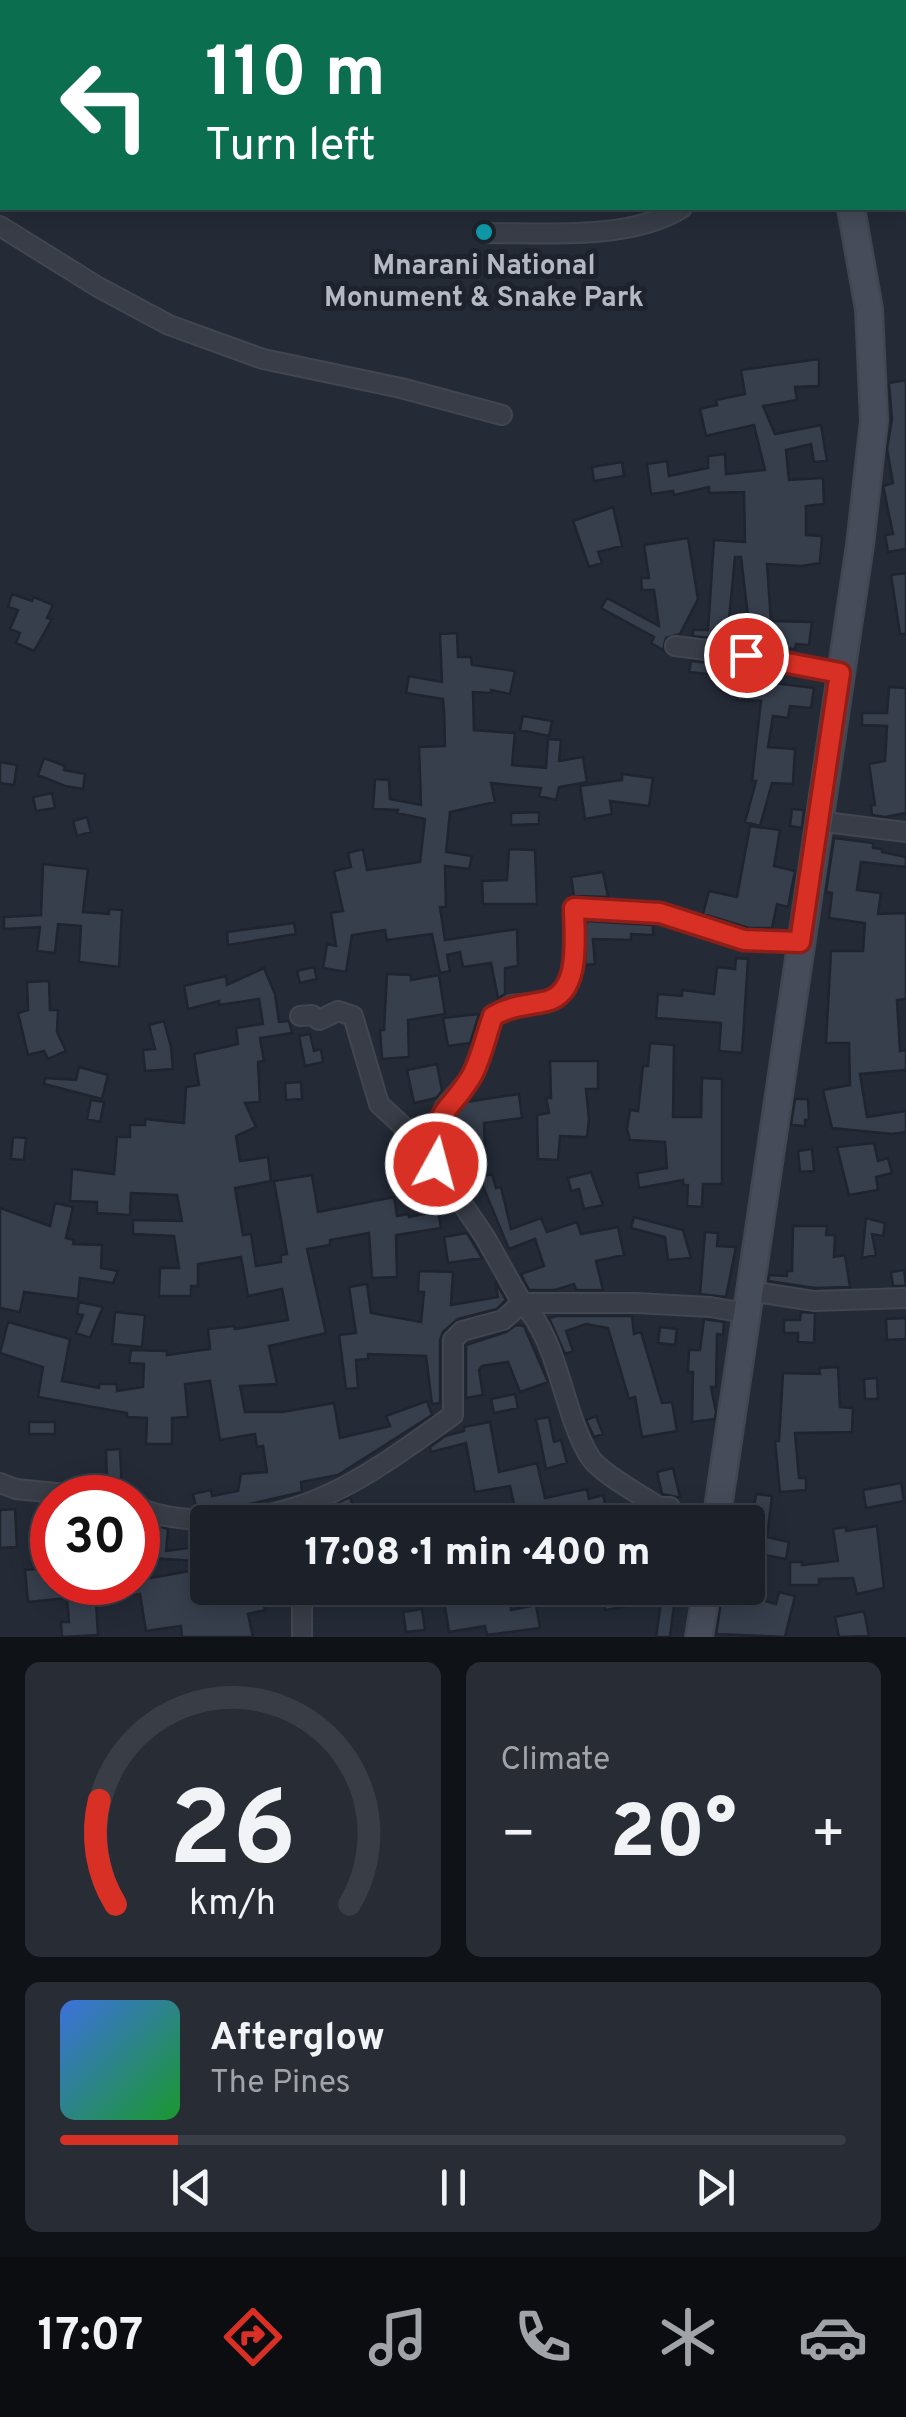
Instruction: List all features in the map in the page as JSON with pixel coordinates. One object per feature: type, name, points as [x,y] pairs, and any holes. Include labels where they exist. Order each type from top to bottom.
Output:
[{"type":"street","points":[[488,233],[619,229],[679,210]]},
{"type":"street","points":[[718,1505],[860,545],[874,421],[869,309],[851,210]]},
{"type":"street","points":[[0,226],[169,325],[263,359],[401,388],[502,415]]},
{"type":"street","points":[[675,646],[840,673]]},
{"type":"street","points":[[817,821],[906,832]]},
{"type":"street","points":[[436,1164],[434,1136],[444,1108],[471,1077],[493,1016],[511,1005],[550,1000],[561,994],[572,976],[574,908],[660,913],[744,940],[800,942]]},
{"type":"street","points":[[300,1016],[312,1014],[319,1020],[338,1011],[353,1016],[380,1104],[436,1164],[486,1237],[522,1303],[537,1318],[592,1460],[655,1505]]},
{"type":"street","points":[[314,1505],[453,1415],[453,1340],[462,1332],[504,1320],[522,1303],[710,1307],[748,1302],[906,1298]]},
{"type":"street","points":[[0,1483],[30,1490]]},
{"type":"street","points":[[160,1513],[190,1520]]},
{"type":"street","points":[[302,1605],[302,1637]]},
{"type":"street","points":[[699,1637],[704,1605]]},
{"type":"building","points":[[819,359],[819,386],[795,387],[797,400],[763,406],[775,434],[821,425],[827,461],[814,462],[811,444],[786,450],[789,480],[823,478],[824,504],[806,506],[806,535],[822,536],[820,563],[767,564],[771,621],[812,622],[809,645],[796,644],[795,649],[773,647],[774,640],[751,642],[741,557],[735,557],[727,640],[693,636],[693,630],[708,630],[714,540],[745,542],[744,492],[709,493],[709,487],[674,495],[673,491],[651,494],[647,464],[667,461],[669,476],[708,468],[708,456],[725,454],[726,474],[765,470],[754,425],[706,436],[700,409],[717,405],[716,400],[745,394],[741,370]]},
{"type":"building","points":[[906,380],[906,549],[888,552],[885,535],[893,534],[883,486],[893,483],[887,449],[892,419],[889,383]]},
{"type":"building","points":[[622,462],[624,476],[594,481],[592,467]]},
{"type":"building","points":[[613,507],[622,546],[598,552],[602,563],[589,567],[573,521]]},
{"type":"building","points":[[688,538],[698,599],[680,634],[666,638],[663,650],[651,643],[654,637],[601,608],[607,598],[659,626],[654,590],[642,590],[641,578],[649,578],[644,545]]},
{"type":"building","points":[[906,573],[906,634],[900,634],[891,575]]},
{"type":"building","points":[[12,594],[53,605],[47,618],[52,619],[34,651],[16,643],[20,633],[10,629],[18,610],[8,607]]},
{"type":"building","points":[[457,633],[458,657],[471,657],[472,665],[515,671],[510,694],[473,692],[474,730],[515,733],[512,765],[546,768],[548,739],[561,740],[559,761],[583,757],[587,782],[559,787],[556,800],[539,796],[541,788],[491,783],[495,802],[450,812],[446,852],[472,856],[469,869],[445,866],[446,907],[440,907],[445,940],[517,929],[518,966],[505,968],[505,994],[498,998],[491,963],[463,967],[460,952],[447,955],[450,971],[440,973],[432,934],[387,940],[385,930],[352,935],[346,972],[323,968],[327,944],[336,946],[331,913],[343,911],[334,871],[351,867],[348,853],[363,849],[367,870],[420,862],[425,819],[397,813],[398,810],[373,809],[375,779],[389,780],[390,799],[421,805],[419,747],[445,746],[443,699],[406,693],[409,676],[442,682],[440,634]]},
{"type":"building","points":[[691,661],[718,664],[717,675],[689,672]]},
{"type":"building","points":[[751,669],[765,671],[764,682],[814,688],[811,708],[790,706],[788,718],[773,716],[768,747],[795,749],[793,784],[772,783],[760,826],[745,822],[756,781],[752,781],[761,701],[737,700],[738,683],[749,684]]},
{"type":"building","points":[[889,687],[906,688],[906,813],[885,817],[872,815],[871,805],[875,805],[869,764],[885,761],[887,726],[862,725],[862,713],[887,713]]},
{"type":"building","points":[[523,716],[552,721],[549,736],[520,730]]},
{"type":"building","points":[[44,758],[65,766],[64,770],[85,774],[83,789],[38,775]]},
{"type":"building","points":[[0,762],[17,765],[14,785],[0,783]]},
{"type":"building","points":[[622,774],[653,778],[649,806],[610,801],[612,814],[585,819],[580,786],[622,780]]},
{"type":"building","points":[[52,793],[55,808],[36,811],[33,797]]},
{"type":"building","points":[[792,809],[804,810],[802,828],[790,826]]},
{"type":"building","points":[[539,812],[539,824],[511,825],[511,813]]},
{"type":"building","points":[[87,817],[91,832],[77,836],[73,821]]},
{"type":"building","points":[[750,826],[780,830],[774,866],[795,871],[788,907],[777,904],[772,928],[749,928],[703,914],[709,891],[737,897]]},
{"type":"building","points":[[834,838],[873,843],[873,848],[882,852],[906,857],[906,867],[861,862],[857,890],[881,893],[878,914],[906,913],[906,999],[897,1000],[900,1051],[906,1050],[906,1070],[860,1074],[867,1117],[906,1111],[906,1132],[832,1128],[823,1090],[850,1085],[849,1043],[826,1043],[831,951],[863,951],[865,923],[829,918],[832,893],[826,892]]},
{"type":"building","points":[[509,849],[535,850],[537,904],[483,904],[482,881],[507,880]]},
{"type":"building","points":[[43,864],[88,869],[83,912],[109,914],[109,909],[122,910],[119,967],[79,962],[81,926],[58,924],[55,953],[37,951],[40,927],[4,929],[4,917],[41,915]]},
{"type":"building","points":[[603,872],[608,897],[574,896],[571,877]]},
{"type":"building","points":[[586,921],[653,925],[653,935],[631,934],[631,940],[593,939],[595,964],[585,965]]},
{"type":"building","points":[[294,923],[296,934],[228,945],[227,932]]},
{"type":"building","points":[[736,958],[748,959],[742,1053],[719,1051],[721,1023],[656,1018],[658,994],[682,996],[682,990],[714,994],[717,967],[735,969]]},
{"type":"building","points":[[314,967],[317,979],[300,983],[297,971]]},
{"type":"building","points":[[264,968],[275,994],[279,1022],[289,1021],[292,1033],[260,1038],[264,1061],[258,1062],[260,1102],[245,1103],[256,1127],[236,1136],[240,1161],[268,1157],[271,1181],[235,1188],[243,1235],[251,1234],[256,1266],[281,1262],[281,1255],[287,1254],[274,1181],[312,1175],[318,1212],[394,1197],[397,1216],[438,1211],[441,1228],[396,1235],[397,1277],[372,1278],[369,1233],[307,1249],[326,1333],[269,1346],[277,1384],[240,1386],[245,1412],[282,1412],[334,1403],[340,1438],[390,1426],[386,1416],[427,1401],[432,1415],[338,1475],[301,1482],[302,1492],[245,1505],[196,1505],[193,1494],[211,1490],[212,1496],[238,1491],[241,1474],[267,1472],[263,1446],[257,1447],[255,1434],[220,1440],[210,1381],[185,1384],[188,1417],[172,1418],[172,1444],[146,1444],[147,1418],[38,1397],[43,1367],[0,1353],[8,1322],[70,1339],[62,1381],[99,1388],[99,1384],[117,1384],[117,1391],[143,1387],[144,1364],[129,1363],[131,1350],[167,1351],[167,1355],[210,1349],[208,1329],[235,1329],[288,1320],[282,1289],[248,1296],[241,1257],[198,1264],[198,1286],[191,1286],[191,1296],[159,1296],[160,1268],[179,1268],[174,1236],[133,1234],[133,1220],[182,1221],[177,1195],[131,1193],[130,1215],[97,1213],[97,1202],[70,1201],[72,1169],[114,1174],[117,1137],[130,1137],[130,1125],[145,1125],[145,1119],[184,1123],[186,1087],[199,1085],[194,1054],[238,1044],[236,1028],[263,1024],[259,999],[219,1005],[219,1001],[188,1009],[184,986],[226,976],[227,985]]},
{"type":"building","points":[[387,974],[411,975],[411,980],[439,975],[445,1014],[408,1020],[409,1057],[382,1059],[380,1030],[384,1030]]},
{"type":"building","points":[[49,981],[50,1010],[58,1010],[57,1032],[66,1051],[48,1059],[44,1051],[28,1055],[18,1013],[28,1010],[27,982]]},
{"type":"building","points":[[479,1014],[470,1043],[448,1046],[443,1018]]},
{"type":"building","points":[[164,1021],[173,1069],[145,1071],[143,1050],[155,1049],[149,1025]]},
{"type":"building","points":[[310,1034],[314,1051],[321,1049],[323,1062],[305,1066],[299,1036]]},
{"type":"building","points":[[650,1043],[674,1045],[673,1117],[701,1117],[702,1078],[722,1079],[722,1184],[703,1184],[702,1207],[687,1206],[688,1185],[683,1185],[683,1180],[639,1188],[637,1173],[667,1168],[665,1142],[630,1140],[627,1129],[630,1110],[638,1111]]},
{"type":"building","points":[[550,1061],[598,1061],[598,1089],[586,1089],[587,1137],[560,1136],[558,1160],[538,1159],[537,1115],[549,1113],[546,1098],[551,1098]]},
{"type":"building","points":[[437,1064],[442,1091],[436,1098],[414,1103],[407,1070]]},
{"type":"building","points":[[79,1067],[108,1075],[102,1099],[44,1084],[45,1078],[76,1080]]},
{"type":"building","points":[[301,1082],[302,1099],[286,1100],[285,1083]]},
{"type":"building","points":[[519,1094],[522,1118],[484,1123],[485,1146],[462,1153],[454,1118],[466,1102]]},
{"type":"building","points":[[795,1099],[808,1099],[809,1119],[805,1126],[791,1125]]},
{"type":"building","points":[[91,1100],[104,1102],[100,1122],[87,1119]]},
{"type":"building","points":[[13,1137],[26,1138],[24,1160],[11,1159]]},
{"type":"building","points":[[874,1143],[878,1161],[888,1158],[892,1173],[876,1177],[878,1190],[849,1195],[837,1147]]},
{"type":"building","points":[[812,1149],[814,1171],[800,1172],[798,1151]]},
{"type":"building","points":[[420,1164],[427,1180],[403,1186],[400,1170]]},
{"type":"building","points":[[591,1172],[603,1205],[584,1209],[579,1189],[571,1191],[568,1178]]},
{"type":"building","points":[[492,1174],[496,1188],[501,1187],[511,1229],[541,1218],[547,1232],[577,1222],[581,1234],[618,1227],[624,1255],[596,1261],[603,1290],[576,1290],[574,1284],[555,1290],[529,1290],[521,1274],[544,1266],[535,1239],[509,1249],[479,1177]]},
{"type":"building","points":[[55,1203],[73,1207],[66,1238],[74,1240],[73,1244],[102,1245],[101,1268],[118,1271],[113,1283],[80,1278],[78,1299],[24,1292],[20,1312],[0,1308],[0,1208],[50,1226]]},
{"type":"building","points":[[634,1217],[683,1230],[691,1258],[668,1260],[665,1237],[631,1228]]},
{"type":"building","points":[[866,1218],[885,1223],[883,1236],[872,1234],[876,1255],[862,1258]]},
{"type":"building","points":[[793,1226],[827,1226],[826,1235],[835,1235],[834,1257],[845,1255],[850,1287],[815,1288],[768,1281],[769,1275],[787,1276],[787,1271],[792,1271]]},
{"type":"building","points":[[705,1232],[718,1233],[717,1246],[736,1247],[726,1297],[700,1294]]},
{"type":"building","points":[[467,1233],[482,1258],[448,1263],[444,1237]]},
{"type":"building","points":[[904,1270],[906,1286],[893,1286],[891,1272]]},
{"type":"building","points":[[419,1271],[453,1272],[451,1305],[498,1297],[495,1281],[506,1300],[497,1309],[458,1319],[443,1332],[440,1403],[432,1404],[426,1356],[368,1354],[368,1359],[356,1360],[358,1388],[346,1389],[339,1335],[356,1333],[349,1287],[367,1284],[371,1313],[421,1322],[424,1292],[418,1292]]},
{"type":"building","points":[[79,1302],[103,1307],[90,1338],[76,1333],[83,1315],[77,1314]]},
{"type":"building","points":[[115,1312],[145,1315],[142,1347],[112,1344]]},
{"type":"building","points":[[801,1312],[815,1313],[814,1343],[798,1342],[798,1333],[784,1333],[784,1320],[800,1320]]},
{"type":"building","points":[[632,1316],[634,1334],[641,1332],[662,1403],[672,1402],[677,1431],[642,1437],[635,1397],[629,1399],[608,1328],[586,1324],[566,1331],[573,1351],[565,1354],[549,1318]]},
{"type":"building","points":[[906,1318],[906,1339],[887,1340],[886,1319]]},
{"type":"building","points":[[704,1319],[724,1322],[723,1335],[717,1334],[716,1387],[711,1387],[716,1412],[715,1419],[692,1422],[693,1372],[688,1372],[689,1350],[700,1350]]},
{"type":"building","points":[[516,1325],[524,1326],[548,1382],[520,1392],[508,1362],[482,1366],[479,1370],[483,1395],[466,1398],[466,1345]]},
{"type":"building","points":[[660,1327],[677,1329],[675,1345],[658,1343]]},
{"type":"building","points":[[838,1367],[840,1407],[853,1408],[852,1432],[795,1433],[799,1478],[806,1478],[806,1490],[780,1492],[775,1441],[779,1441],[783,1373],[820,1374],[819,1368]]},
{"type":"building","points":[[877,1378],[878,1399],[865,1399],[864,1379]]},
{"type":"building","points":[[515,1394],[518,1408],[494,1413],[491,1399]]},
{"type":"building","points":[[596,1416],[603,1434],[594,1437],[586,1420]]},
{"type":"building","points":[[549,1417],[554,1442],[561,1440],[567,1463],[546,1469],[536,1419]]},
{"type":"building","points":[[29,1422],[55,1422],[55,1434],[29,1434]]},
{"type":"building","points":[[490,1422],[499,1472],[537,1463],[545,1498],[587,1489],[589,1499],[603,1495],[605,1505],[514,1505],[510,1486],[475,1492],[466,1443],[431,1452],[430,1447],[445,1436],[464,1431],[464,1427]]},
{"type":"building","points":[[120,1449],[121,1475],[107,1475],[106,1450]]},
{"type":"building","points":[[673,1468],[680,1497],[662,1494],[657,1472]]},
{"type":"building","points":[[901,1483],[904,1501],[866,1508],[863,1490]]},
{"type":"building","points":[[756,1494],[772,1496],[767,1537],[789,1542],[786,1559],[765,1555],[765,1505],[754,1505]]},
{"type":"building","points":[[350,1497],[353,1505],[332,1505]]},
{"type":"building","points":[[15,1509],[17,1547],[0,1548],[0,1510]]},
{"type":"building","points":[[877,1526],[884,1588],[857,1594],[853,1578],[819,1579],[819,1585],[790,1585],[790,1562],[802,1565],[838,1561],[833,1529]]},
{"type":"building","points":[[160,1527],[168,1529],[166,1551],[190,1548],[190,1561],[160,1559]]},
{"type":"building","points":[[25,1570],[30,1570],[30,1602],[28,1602]]},
{"type":"building","points":[[190,1571],[190,1605],[264,1605],[265,1610],[248,1614],[253,1637],[182,1637],[181,1626],[146,1631],[142,1605],[160,1605],[160,1576]]},
{"type":"building","points":[[779,1592],[795,1596],[785,1637],[716,1634],[721,1605],[765,1605],[765,1601],[776,1604]]},
{"type":"building","points":[[68,1605],[96,1605],[98,1635],[62,1637],[61,1622],[69,1622]]},
{"type":"building","points":[[445,1605],[510,1605],[511,1610],[536,1605],[540,1628],[487,1635],[485,1626],[449,1632]]},
{"type":"building","points":[[604,1605],[624,1605],[624,1607],[605,1610]]},
{"type":"building","points":[[661,1605],[674,1605],[670,1637],[656,1637]]},
{"type":"building","points":[[422,1609],[425,1630],[406,1632],[403,1612]]},
{"type":"building","points":[[864,1611],[869,1636],[839,1637],[835,1617]]},
{"type":"place","name":"Mnarani National Monument & Snake Park","points":[[484,232]]},
{"type":"route","points":[[436,1164],[434,1136],[444,1108],[471,1077],[493,1016],[511,1005],[550,1000],[561,994],[572,976],[574,908],[660,913],[744,940],[800,942],[840,673],[746,655]]}]
